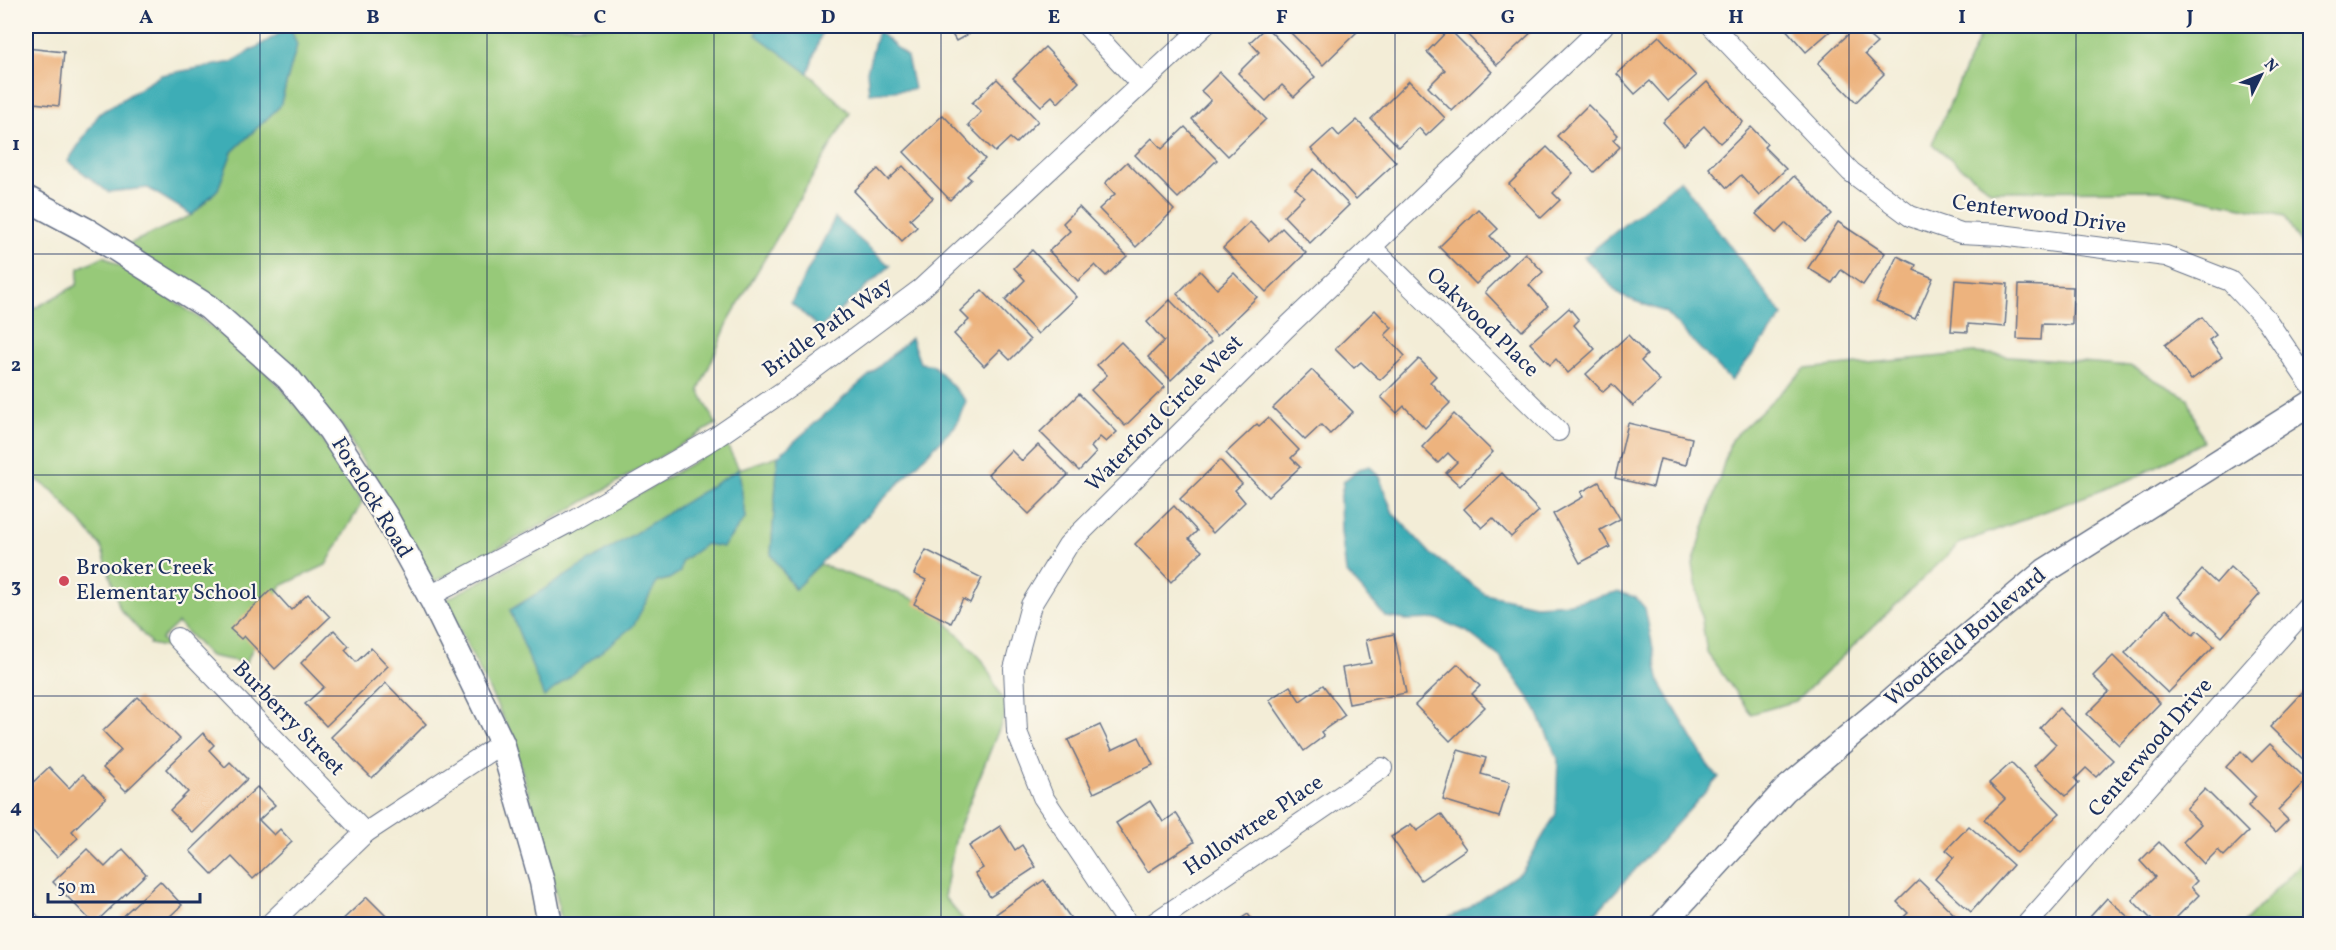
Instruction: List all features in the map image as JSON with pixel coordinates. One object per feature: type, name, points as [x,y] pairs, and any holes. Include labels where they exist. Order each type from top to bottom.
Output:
[{"type":"street","points":[[1087,26],[1140,83]]},
{"type":"street","name":"Bridle Path Way","points":[[428,597],[566,524],[716,438],[791,386],[921,289],[1076,147],[1140,83],[1204,26]]},
{"type":"street","name":"Waterford Circle West","points":[[1128,924],[1042,797],[1017,732],[1014,669],[1031,605],[1068,545],[1285,329],[1603,26]]},
{"type":"street","name":"Centerwood Drive","points":[[1712,26],[1851,172],[1910,216],[1962,233],[2001,235],[2166,256],[2230,282],[2266,319],[2310,384]]},
{"type":"street","name":"Forelock Road","points":[[26,198],[86,230],[208,307],[288,378],[330,430],[385,515],[428,597],[433,602],[502,743],[542,882],[550,924]]},
{"type":"street","name":"Oakwood Place","points":[[1372,248],[1558,431]]},
{"type":"street","name":"Woodfield Boulevard","points":[[1663,924],[1785,790],[2045,572],[2310,404]]},
{"type":"street","name":"Centerwood Drive","points":[[2027,924],[2310,603]]},
{"type":"street","name":"Burberry Street","points":[[177,638],[365,833]]},
{"type":"street","points":[[270,924],[365,833],[502,743]]},
{"type":"street","name":"Hollowtree Place","points":[[1153,924],[1382,768]]},
{"type":"street","points":[[26,918],[32,924]]},
{"type":"green space","points":[[290,26],[758,26],[757,35],[808,73],[850,113],[730,318],[699,390],[716,424],[561,515],[434,582],[340,423],[129,244],[192,215],[218,189],[232,152],[280,106],[297,45]]},
{"type":"green space","points":[[1984,26],[2310,26],[2310,264],[2285,216],[2160,190],[1991,191],[1932,144]]},
{"type":"green space","points":[[104,256],[196,316],[260,367],[303,414],[324,442],[362,502],[326,565],[281,586],[246,663],[210,656],[178,623],[161,639],[170,648],[149,644],[150,642],[120,609],[101,546],[53,491],[26,472],[26,313],[77,285],[79,268]]},
{"type":"green space","points":[[1975,353],[2130,366],[2188,398],[2203,442],[2136,477],[1959,544],[1796,701],[1751,714],[1707,653],[1693,564],[1731,440],[1805,369]]},
{"type":"green space","points":[[726,443],[739,469],[778,456],[771,554],[794,589],[820,564],[930,605],[983,661],[1005,704],[1005,714],[956,836],[944,897],[967,924],[562,924],[553,878],[515,747],[517,746],[445,600],[571,534]],"holes":[[[739,469],[745,518],[723,547],[706,544],[682,561],[669,579],[657,582]]]},
{"type":"green space","points":[[2310,854],[2310,924],[2243,924]]},
{"type":"water","points":[[758,26],[824,26],[808,73],[756,35]]},
{"type":"water","points":[[290,27],[297,45],[280,106],[232,152],[218,189],[192,215],[148,188],[108,192],[68,161],[99,114],[161,75],[232,62]]},
{"type":"water","points":[[878,31],[907,57],[914,89],[869,93],[867,71]]},
{"type":"water","points":[[1680,180],[1783,316],[1731,381],[1665,312],[1621,296],[1584,257]]},
{"type":"water","points":[[835,218],[890,266],[820,328],[791,303]]},
{"type":"water","points":[[911,338],[920,363],[933,365],[966,401],[956,425],[795,589],[771,554],[778,456]]},
{"type":"water","points":[[1370,466],[1379,477],[1393,513],[1431,554],[1485,594],[1535,605],[1570,603],[1617,592],[1635,597],[1645,608],[1660,683],[1710,769],[1719,777],[1586,924],[1434,924],[1466,910],[1523,870],[1556,814],[1558,759],[1534,705],[1501,658],[1466,631],[1437,619],[1406,620],[1386,617],[1346,572],[1340,499],[1344,481],[1359,469]]},
{"type":"water","points":[[739,469],[745,518],[723,547],[706,544],[682,561],[680,572],[669,579],[657,582],[633,626],[544,697],[510,610]]},
{"type":"building","points":[[110,26],[124,26],[124,27],[111,29]]},
{"type":"building","points":[[947,26],[983,26],[956,41]]},
{"type":"building","points":[[1284,26],[1355,26],[1359,30],[1323,65]]},
{"type":"building","points":[[1459,26],[1538,26],[1497,65]]},
{"type":"building","points":[[1783,26],[1836,26],[1806,52]]},
{"type":"building","points":[[1857,26],[1877,43],[1865,54],[1884,74],[1856,102],[1818,63]]},
{"type":"building","points":[[1266,27],[1315,77],[1294,97],[1282,85],[1266,101],[1238,73],[1259,52],[1250,42]]},
{"type":"building","points":[[1449,29],[1492,72],[1452,111],[1428,87],[1445,70],[1427,52]]},
{"type":"building","points":[[1659,36],[1696,76],[1668,101],[1650,81],[1635,94],[1617,74]]},
{"type":"building","points":[[1045,47],[1079,82],[1058,103],[1052,96],[1041,106],[1013,78]]},
{"type":"building","points":[[26,48],[64,52],[59,106],[26,102]]},
{"type":"building","points":[[1220,72],[1266,119],[1228,156],[1192,119],[1211,100],[1201,91]]},
{"type":"building","points":[[997,79],[1038,121],[1016,143],[1010,138],[995,152],[968,125],[981,112],[972,103]]},
{"type":"building","points":[[1409,81],[1445,118],[1426,136],[1419,128],[1399,147],[1371,119]]},
{"type":"building","points":[[1707,82],[1743,122],[1720,143],[1704,126],[1684,145],[1663,122]]},
{"type":"building","points":[[1588,105],[1618,135],[1613,140],[1620,147],[1594,172],[1557,136]]},
{"type":"building","points":[[943,115],[985,159],[967,176],[971,179],[950,200],[904,152]]},
{"type":"building","points":[[1357,120],[1396,162],[1356,199],[1311,149],[1333,129],[1339,136]]},
{"type":"building","points":[[1185,127],[1217,160],[1178,198],[1135,155],[1152,138],[1162,149]]},
{"type":"building","points":[[1751,127],[1767,144],[1764,147],[1786,169],[1759,195],[1741,175],[1727,188],[1709,168]]},
{"type":"building","points":[[1547,147],[1573,173],[1553,193],[1560,200],[1541,218],[1509,184]]},
{"type":"building","points":[[1127,162],[1174,210],[1136,247],[1099,209],[1115,194],[1105,183]]},
{"type":"building","points":[[903,166],[933,198],[910,219],[917,227],[902,241],[854,191],[878,169],[888,180]]},
{"type":"building","points":[[1314,169],[1349,205],[1310,243],[1284,216],[1304,196],[1295,188]]},
{"type":"building","points":[[1794,176],[1832,214],[1805,241],[1786,223],[1776,233],[1756,214]]},
{"type":"building","points":[[1079,207],[1127,256],[1106,276],[1095,265],[1078,281],[1049,251],[1070,231],[1063,223]]},
{"type":"building","points":[[1478,209],[1498,229],[1490,236],[1507,254],[1476,284],[1439,247]]},
{"type":"building","points":[[1250,222],[1269,241],[1282,228],[1306,253],[1266,292],[1223,248]]},
{"type":"building","points":[[1838,222],[1885,253],[1863,285],[1841,270],[1832,283],[1808,268]]},
{"type":"building","points":[[1032,250],[1077,297],[1038,334],[1005,300],[1025,280],[1014,268]]},
{"type":"building","points":[[1525,253],[1543,272],[1529,285],[1548,306],[1522,331],[1485,292]]},
{"type":"building","points":[[1897,256],[1916,265],[1914,270],[1933,278],[1915,319],[1876,302]]},
{"type":"building","points":[[1200,271],[1217,289],[1234,273],[1257,297],[1217,336],[1177,294]]},
{"type":"building","points":[[1955,280],[2008,284],[2005,327],[1968,324],[1968,332],[1951,331]]},
{"type":"building","points":[[2019,285],[2073,287],[2072,325],[2042,324],[2041,340],[2017,339]]},
{"type":"building","points":[[982,290],[1030,340],[1010,360],[1000,350],[984,366],[954,334],[969,320],[960,311]]},
{"type":"building","points":[[1170,300],[1211,342],[1171,380],[1148,357],[1164,341],[1147,322]]},
{"type":"building","points":[[1569,308],[1579,320],[1574,325],[1595,349],[1568,373],[1556,359],[1550,365],[1530,343]]},
{"type":"building","points":[[1375,310],[1392,328],[1385,335],[1405,356],[1380,380],[1361,362],[1354,368],[1335,349]]},
{"type":"building","points":[[2202,317],[2216,335],[2209,340],[2222,357],[2191,380],[2165,345]]},
{"type":"building","points":[[1628,335],[1647,355],[1641,361],[1660,381],[1633,406],[1612,384],[1603,392],[1586,374]]},
{"type":"building","points":[[1121,342],[1165,387],[1125,426],[1091,390],[1107,375],[1097,365]]},
{"type":"building","points":[[1419,359],[1436,376],[1430,382],[1450,403],[1425,428],[1404,406],[1397,413],[1381,397]]},
{"type":"building","points":[[1312,370],[1353,412],[1330,434],[1321,425],[1305,440],[1273,408]]},
{"type":"building","points":[[1079,394],[1117,432],[1106,442],[1100,437],[1091,447],[1096,453],[1079,471],[1040,432]]},
{"type":"building","points":[[1454,414],[1493,452],[1460,486],[1446,473],[1457,462],[1448,453],[1438,463],[1422,447]]},
{"type":"building","points":[[1268,418],[1299,450],[1291,458],[1300,467],[1268,497],[1226,453],[1257,424],[1259,426]]},
{"type":"building","points":[[1628,423],[1692,438],[1686,465],[1660,459],[1653,487],[1615,478]]},
{"type":"building","points":[[1038,445],[1068,475],[1029,514],[988,474],[1011,450],[1022,461]]},
{"type":"building","points":[[1220,460],[1242,484],[1235,490],[1245,502],[1213,533],[1180,499]]},
{"type":"building","points":[[1502,473],[1539,511],[1511,537],[1493,518],[1482,528],[1464,509]]},
{"type":"building","points":[[1599,482],[1620,519],[1600,530],[1610,547],[1580,563],[1553,514],[1583,497],[1581,492]]},
{"type":"building","points":[[1174,506],[1197,531],[1189,539],[1202,551],[1171,582],[1135,544]]},
{"type":"building","points":[[926,550],[982,578],[970,603],[963,599],[951,623],[914,604],[926,580],[914,574]]},
{"type":"building","points":[[2230,567],[2260,594],[2222,637],[2178,597],[2202,570],[2216,583]]},
{"type":"building","points":[[272,589],[291,610],[308,594],[330,617],[275,669],[244,636],[241,639],[230,629]]},
{"type":"building","points":[[2166,609],[2193,635],[2197,631],[2214,646],[2168,693],[2125,653]]},
{"type":"building","points":[[334,630],[349,646],[345,650],[356,662],[371,648],[388,666],[326,726],[305,704],[324,687],[301,663]]},
{"type":"building","points":[[1394,634],[1406,693],[1349,704],[1342,668],[1371,663],[1366,640]]},
{"type":"building","points":[[2113,656],[2160,703],[2119,745],[2087,714],[2109,692],[2093,676]]},
{"type":"building","points":[[1458,664],[1480,686],[1472,694],[1485,707],[1450,741],[1415,705]]},
{"type":"building","points":[[386,683],[426,724],[372,778],[331,737]]},
{"type":"building","points":[[1323,685],[1345,715],[1321,732],[1324,736],[1304,751],[1269,700],[1290,686],[1300,701]]},
{"type":"building","points":[[2310,685],[2310,766],[2270,727]]},
{"type":"building","points":[[138,697],[180,739],[126,791],[103,768],[121,750],[103,731]]},
{"type":"building","points":[[2059,708],[2113,760],[2096,777],[2086,768],[2075,779],[2079,783],[2066,796],[2034,766],[2056,744],[2040,728]]},
{"type":"building","points":[[1100,725],[1112,750],[1139,737],[1153,765],[1094,793],[1068,740]]},
{"type":"building","points":[[203,733],[214,745],[209,750],[225,767],[230,762],[247,779],[193,833],[170,810],[188,792],[166,769]]},
{"type":"building","points":[[2270,744],[2307,780],[2278,810],[2288,820],[2275,833],[2248,806],[2256,797],[2226,767],[2241,751],[2252,762]]},
{"type":"building","points":[[1458,750],[1486,758],[1481,774],[1510,782],[1499,817],[1443,800]]},
{"type":"building","points":[[2011,763],[2060,813],[2017,853],[1984,820],[2005,799],[1989,783]]},
{"type":"building","points":[[49,767],[69,788],[83,774],[106,798],[72,831],[78,838],[57,857],[26,824],[26,789]]},
{"type":"building","points":[[257,787],[275,805],[259,820],[274,835],[280,829],[292,842],[253,879],[232,857],[213,875],[190,851]]},
{"type":"building","points":[[2205,789],[2248,832],[2224,856],[2218,850],[2204,864],[2183,842],[2201,824],[2186,809]]},
{"type":"building","points":[[1150,801],[1163,822],[1176,813],[1194,842],[1148,872],[1116,823]]},
{"type":"building","points":[[1441,814],[1466,849],[1421,880],[1391,837],[1411,824],[1417,831]]},
{"type":"building","points":[[1000,826],[1015,850],[1022,845],[1036,867],[990,897],[975,873],[983,868],[969,846]]},
{"type":"building","points":[[1969,826],[2013,865],[1971,912],[1935,879],[1954,857],[1946,850]]},
{"type":"building","points":[[2159,842],[2197,881],[2191,887],[2199,895],[2170,924],[2156,924],[2132,900],[2155,877],[2140,861]]},
{"type":"building","points":[[87,849],[105,867],[123,849],[146,874],[94,924],[53,882]]},
{"type":"building","points":[[1044,880],[1072,920],[1065,924],[1004,924],[996,914]]},
{"type":"building","points":[[1919,880],[1964,924],[1896,924],[1908,913],[1897,902]]},
{"type":"building","points":[[160,881],[182,905],[166,920],[171,924],[114,924]]},
{"type":"building","points":[[367,897],[394,924],[338,924]]},
{"type":"building","points":[[2107,898],[2136,924],[2098,924],[2090,917]]},
{"type":"building","points":[[1248,914],[1255,924],[1233,924]]},
{"type":"place","name":"Brooker Creek Elementary School","points":[[64,581]]}]
